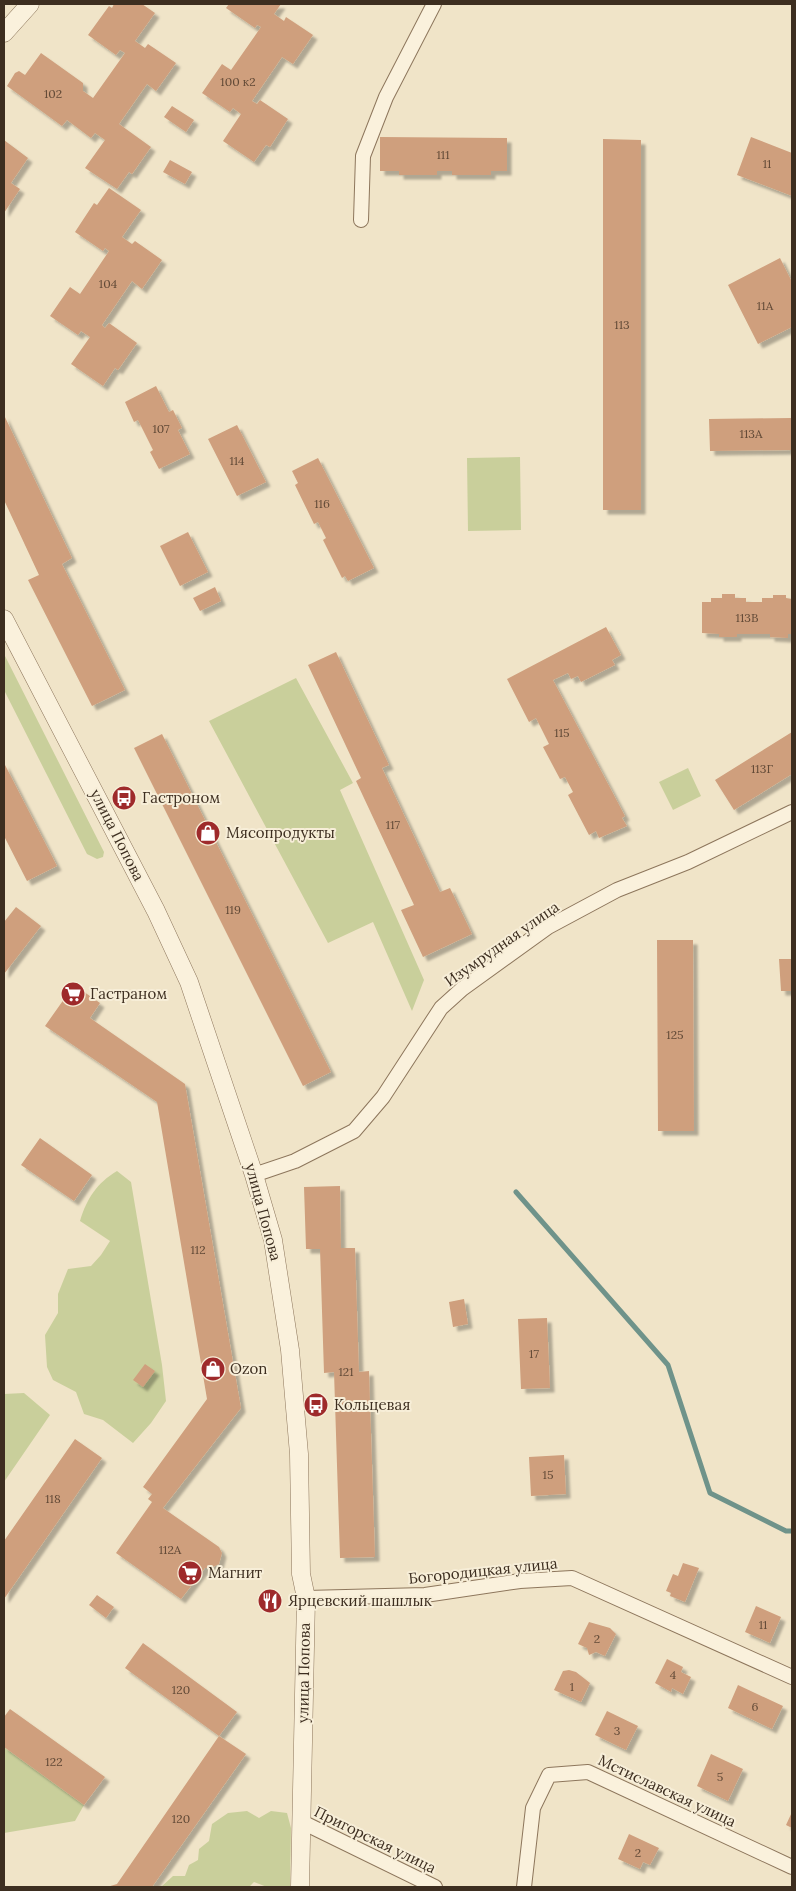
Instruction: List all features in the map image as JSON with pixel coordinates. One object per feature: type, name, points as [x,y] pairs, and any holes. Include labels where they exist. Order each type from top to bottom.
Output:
[{"type":"street","points":[[4,34],[30,4]]},
{"type":"street","points":[[360,220],[363,156],[386,97],[434,4]]},
{"type":"street","name":"улица Попова","points":[[4,619],[151,903],[189,982],[254,1175],[273,1240],[290,1350],[299,1454],[302,1574],[306,1598],[300,1887]]},
{"type":"street","name":"Изумрудная улица","points":[[254,1175],[295,1161],[354,1130],[383,1097],[441,1008],[462,989],[548,928],[616,890],[697,858],[792,812]]},
{"type":"street","name":"Богородицкая улица","points":[[306,1598],[425,1595],[520,1581],[572,1578],[792,1677]]},
{"type":"street","name":"Мстиславская улица","points":[[524,1887],[533,1808],[549,1775],[588,1772],[792,1867]]},
{"type":"street","name":"Пригорская улица","points":[[302,1822],[435,1887]]},
{"type":"green space","points":[[520,457],[521,530],[468,531],[467,458]]},
{"type":"green space","points":[[4,654],[104,852],[103,857],[97,859],[87,854],[4,690]]},
{"type":"green space","points":[[296,678],[353,783],[340,790],[424,980],[412,1011],[373,922],[328,943],[209,721]]},
{"type":"green space","points":[[688,768],[701,796],[673,810],[659,782]]},
{"type":"green space","points":[[117,1171],[131,1182],[162,1365],[166,1401],[151,1423],[133,1443],[103,1420],[84,1414],[76,1392],[53,1380],[47,1367],[45,1335],[58,1313],[58,1294],[68,1269],[91,1266],[110,1241],[80,1221],[86,1205],[98,1186]]},
{"type":"green space","points":[[24,1393],[50,1415],[4,1482],[4,1394]]},
{"type":"green space","points":[[4,1747],[84,1805],[75,1821],[4,1833]]},
{"type":"green space","points":[[247,1811],[259,1818],[271,1811],[287,1813],[291,1828],[290,1887],[267,1887],[254,1882],[249,1887],[161,1887],[173,1876],[185,1876],[189,1865],[198,1860],[199,1849],[209,1841],[212,1824],[228,1813]]},
{"type":"building","points":[[114,4],[142,4],[155,13],[135,41],[145,48],[148,44],[176,63],[156,91],[147,84],[119,124],[151,147],[132,174],[129,172],[117,189],[85,168],[105,140],[95,133],[91,138],[67,120],[62,126],[7,86],[15,73],[19,71],[25,75],[41,53],[83,83],[83,91],[93,98],[125,53],[120,50],[116,55],[88,35],[109,6],[112,8]]},
{"type":"building","points":[[229,4],[281,4],[274,14],[284,21],[286,17],[313,35],[293,64],[282,57],[252,101],[257,104],[260,100],[288,119],[270,147],[266,145],[254,162],[223,141],[241,114],[233,108],[230,112],[202,93],[222,64],[231,70],[261,27],[257,25],[255,28],[226,8]]},
{"type":"building","points":[[172,106],[194,120],[186,132],[164,117]]},
{"type":"building","points":[[380,137],[507,138],[507,171],[491,171],[491,175],[452,175],[452,171],[437,171],[437,175],[399,175],[399,171],[380,171]]},
{"type":"building","points":[[751,137],[792,153],[792,196],[737,175]]},
{"type":"building","points":[[603,139],[641,140],[641,510],[603,510]]},
{"type":"building","points":[[4,140],[28,158],[11,183],[20,189],[4,213]]},
{"type":"building","points":[[170,160],[192,172],[185,184],[163,172]]},
{"type":"building","points":[[109,188],[141,210],[122,237],[132,244],[135,241],[162,260],[142,289],[132,281],[102,325],[105,328],[109,323],[137,343],[118,370],[115,368],[103,386],[71,364],[90,337],[81,331],[78,335],[50,316],[70,287],[80,294],[109,251],[105,248],[103,251],[75,232],[94,203],[97,205]]},
{"type":"building","points":[[780,258],[792,282],[792,327],[758,344],[728,285]]},
{"type":"building","points":[[156,386],[169,412],[173,410],[182,428],[178,430],[190,454],[159,469],[150,452],[153,450],[138,420],[134,422],[125,402]]},
{"type":"building","points":[[4,415],[72,558],[62,564],[125,690],[92,706],[28,580],[39,575],[4,500]]},
{"type":"building","points":[[792,418],[792,450],[710,451],[709,419]]},
{"type":"building","points":[[237,425],[266,482],[237,496],[208,439]]},
{"type":"building","points":[[318,458],[374,568],[348,581],[345,576],[342,578],[323,540],[326,538],[318,522],[314,524],[295,485],[298,483],[292,471]]},
{"type":"building","points":[[188,532],[208,572],[180,586],[160,546]]},
{"type":"building","points":[[215,587],[221,601],[200,611],[193,598]]},
{"type":"building","points":[[722,594],[735,594],[735,598],[746,598],[746,602],[762,602],[762,598],[773,598],[773,595],[786,595],[786,598],[792,599],[792,634],[788,634],[788,638],[770,637],[770,634],[737,634],[737,637],[719,637],[719,634],[702,633],[702,602],[711,602],[711,598],[722,598]]},
{"type":"building","points":[[606,627],[621,655],[612,660],[615,665],[581,682],[578,676],[571,679],[568,673],[553,680],[625,816],[622,818],[627,826],[599,838],[596,831],[589,835],[568,795],[573,792],[565,777],[560,779],[543,747],[549,744],[536,718],[529,722],[507,679]]},
{"type":"building","points":[[336,652],[389,765],[382,768],[440,892],[450,888],[472,934],[423,957],[401,910],[414,905],[356,781],[361,778],[308,665]]},
{"type":"building","points":[[792,732],[792,774],[734,810],[715,780]]},
{"type":"building","points":[[162,734],[331,1072],[303,1086],[134,748]]},
{"type":"building","points":[[4,763],[57,866],[27,881],[4,836]]},
{"type":"building","points":[[16,907],[41,926],[4,974],[4,922]]},
{"type":"building","points":[[657,940],[693,940],[694,1131],[658,1131]]},
{"type":"building","points":[[779,959],[792,959],[792,991],[781,991]]},
{"type":"building","points":[[74,985],[100,1003],[90,1018],[185,1084],[241,1408],[163,1508],[219,1547],[222,1553],[219,1564],[211,1568],[205,1568],[181,1599],[116,1553],[152,1502],[148,1499],[152,1494],[143,1487],[207,1399],[157,1102],[45,1026]]},
{"type":"building","points":[[40,1138],[92,1175],[74,1201],[21,1165]]},
{"type":"building","points":[[340,1186],[341,1248],[355,1248],[359,1372],[369,1371],[375,1557],[340,1558],[334,1372],[324,1373],[320,1249],[306,1249],[304,1187]]},
{"type":"building","points":[[464,1299],[468,1324],[453,1327],[449,1302]]},
{"type":"building","points":[[547,1318],[550,1388],[521,1389],[518,1319]]},
{"type":"building","points":[[145,1364],[155,1371],[143,1387],[133,1380]]},
{"type":"building","points":[[75,1439],[102,1458],[4,1599],[4,1541]]},
{"type":"building","points":[[564,1455],[566,1494],[531,1496],[529,1457]]},
{"type":"building","points":[[683,1563],[699,1568],[685,1602],[670,1596],[671,1593],[666,1591],[673,1574],[678,1576]]},
{"type":"building","points":[[97,1595],[114,1607],[106,1618],[89,1605]]},
{"type":"building","points":[[756,1606],[781,1617],[770,1643],[745,1632]]},
{"type":"building","points":[[589,1622],[610,1628],[616,1634],[605,1656],[596,1652],[589,1655],[587,1648],[578,1644]]},
{"type":"building","points":[[143,1643],[237,1712],[219,1736],[125,1668]]},
{"type":"building","points":[[667,1659],[683,1667],[681,1672],[691,1677],[683,1694],[672,1688],[671,1692],[655,1683]]},
{"type":"building","points":[[563,1671],[576,1672],[590,1683],[581,1702],[554,1690]]},
{"type":"building","points":[[738,1685],[783,1706],[772,1729],[728,1708]]},
{"type":"building","points":[[10,1709],[105,1777],[84,1805],[4,1747],[4,1717]]},
{"type":"building","points":[[607,1711],[638,1726],[626,1750],[595,1735]]},
{"type":"building","points":[[219,1736],[246,1754],[152,1887],[107,1887],[117,1884]]},
{"type":"building","points":[[711,1754],[743,1769],[728,1801],[697,1786]]},
{"type":"building","points":[[792,1812],[792,1828],[786,1825]]},
{"type":"building","points":[[629,1834],[659,1848],[650,1865],[643,1862],[640,1869],[618,1859]]},
{"type":"waterway","points":[[516,1192],[668,1365],[710,1493],[786,1531],[792,1531]]},
{"type":"place","name":"Гастроном","points":[[124,798]]},
{"type":"place","name":"Мясопродукты","points":[[208,833]]},
{"type":"place","name":"Гастраном","points":[[73,994]]},
{"type":"place","name":"Ozon","points":[[213,1369]]},
{"type":"place","name":"Кольцевая","points":[[316,1405]]},
{"type":"place","name":"Магнит","points":[[190,1573]]},
{"type":"place","name":"Ярцевский шашлык","points":[[270,1601]]}]
